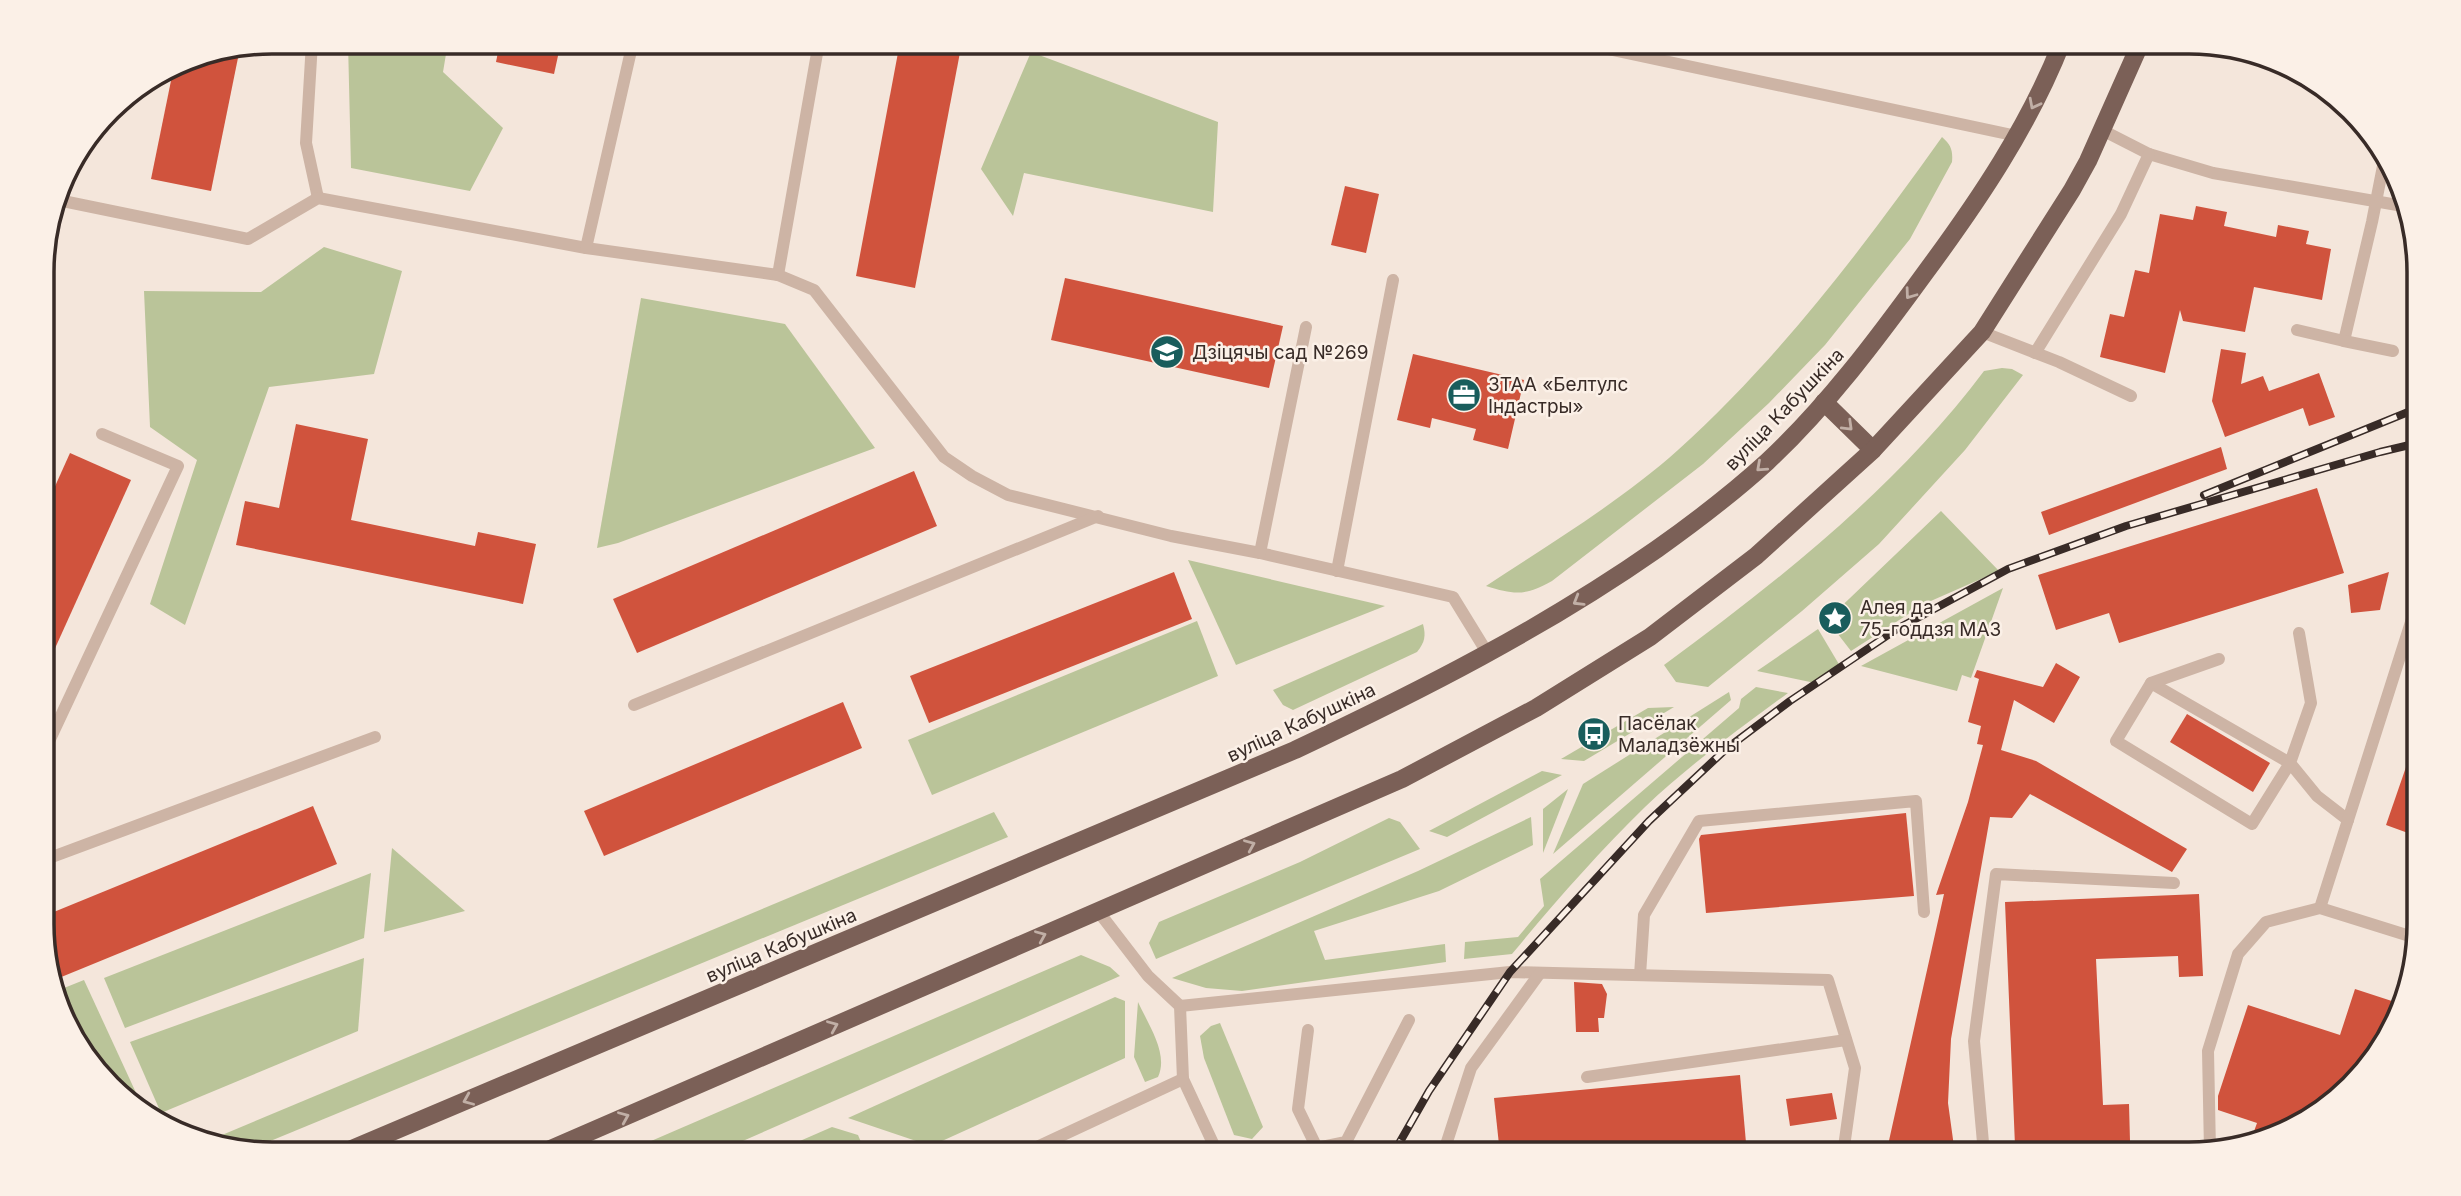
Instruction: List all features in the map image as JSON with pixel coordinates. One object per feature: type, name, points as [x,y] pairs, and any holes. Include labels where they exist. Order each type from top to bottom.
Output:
[{"type":"main road","name":"вуліца Кабушкіна","points":[[368,1142],[1295,750],[1488,654],[1609,583],[1711,510],[1768,461],[1871,347],[1982,195],[2035,104],[2057,54]]},
{"type":"main road","points":[[567,1142],[1402,779],[1536,708],[1650,637],[1756,556],[1873,450],[1982,332],[2072,190],[2136,54]]},
{"type":"main road","points":[[1824,402],[1873,450]]},
{"type":"lane","points":[[311,54],[306,143],[318,198]]},
{"type":"lane","points":[[586,248],[630,54]]},
{"type":"lane","points":[[778,275],[817,54]]},
{"type":"lane","points":[[1631,54],[2017,136]]},
{"type":"lane","points":[[2102,130],[2149,154],[2213,173],[2395,205]]},
{"type":"lane","points":[[2035,353],[2121,214],[2149,154]]},
{"type":"lane","points":[[2344,341],[2382,171]]},
{"type":"lane","points":[[67,202],[248,239],[318,198],[586,248],[778,275],[814,290],[944,457],[972,476],[1008,495],[1171,536],[1260,553],[1453,597],[1488,654]]},
{"type":"lane","points":[[1337,571],[1393,280]]},
{"type":"lane","points":[[1260,553],[1306,327]]},
{"type":"lane","points":[[2297,330],[2393,351]]},
{"type":"lane","points":[[1982,332],[2131,396]]},
{"type":"lane","points":[[54,730],[178,466],[102,434]]},
{"type":"lane","points":[[634,705],[1098,516]]},
{"type":"lane","points":[[2218,659],[2151,683],[2116,741],[2252,824],[2290,763],[2311,703],[2299,633]]},
{"type":"lane","points":[[2320,908],[2407,635]]},
{"type":"lane","points":[[2151,683],[2290,763],[2317,796],[2348,820]]},
{"type":"lane","points":[[54,856],[375,737]]},
{"type":"lane","points":[[1640,975],[1644,915],[1699,821],[1916,801],[1924,912]]},
{"type":"lane","points":[[1983,1141],[1974,1041],[1996,874],[2174,883]]},
{"type":"lane","points":[[2210,1140],[2208,1051],[2238,954],[2266,922],[2320,908],[2406,936]]},
{"type":"lane","points":[[1098,911],[1148,976],[1181,1006],[1183,1079],[1212,1142]]},
{"type":"lane","points":[[1181,1006],[1510,972],[1828,980],[1855,1068],[1845,1141]]},
{"type":"lane","points":[[1447,1141],[1471,1068],[1540,973]]},
{"type":"lane","points":[[1346,1141],[1409,1020]]},
{"type":"lane","points":[[1308,1030],[1298,1108],[1314,1141]]},
{"type":"lane","points":[[1587,1077],[1846,1040]]},
{"type":"lane","points":[[1049,1142],[1183,1079]]},
{"type":"green space","points":[[348,54],[446,54],[443,72],[503,128],[470,191],[351,168]]},
{"type":"green space","points":[[1030,54],[1036,54],[1218,122],[1213,212],[1024,173],[1013,216],[981,169]]},
{"type":"green space","points":[[1942,137],[1951,148],[1952,162],[1910,239],[1825,345],[1769,403],[1703,464],[1552,581],[1527,592],[1505,591],[1486,586],[1633,487],[1715,415],[1818,301],[1882,220]]},
{"type":"green space","points":[[324,247],[402,271],[374,374],[269,387],[185,625],[150,604],[197,460],[150,427],[144,291],[261,292]]},
{"type":"green space","points":[[641,298],[785,324],[875,448],[618,543],[597,548]]},
{"type":"green space","points":[[2012,369],[2023,375],[1965,450],[1879,544],[1708,687],[1676,682],[1664,665],[1794,565],[1835,529],[1914,454],[1984,371]]},
{"type":"green space","points":[[1941,511],[1999,571],[1924,604],[1851,651],[1827,620]]},
{"type":"green space","points":[[1188,560],[1385,606],[1236,665]]},
{"type":"green space","points":[[2003,588],[1971,678],[1962,675],[1957,691],[1861,666]]},
{"type":"green space","points":[[1197,621],[1218,676],[932,795],[908,740]]},
{"type":"green space","points":[[1423,624],[1424,639],[1417,652],[1293,710],[1283,705],[1273,690]]},
{"type":"green space","points":[[1818,629],[1840,666],[1815,683],[1757,671]]},
{"type":"green space","points":[[1756,687],[1788,693],[1697,762],[1645,807],[1610,842],[1512,954],[1464,959],[1465,942],[1518,937],[1544,906],[1540,879],[1739,708],[1741,699]]},
{"type":"green space","points":[[1729,692],[1731,700],[1553,854],[1583,784]]},
{"type":"green space","points":[[1674,707],[1584,761],[1561,759],[1648,708]]},
{"type":"green space","points":[[1542,771],[1562,775],[1447,837],[1429,831]]},
{"type":"green space","points":[[1568,789],[1543,853],[1543,809]]},
{"type":"green space","points":[[994,812],[1008,837],[269,1142],[221,1135]]},
{"type":"green space","points":[[1531,817],[1533,845],[1439,891],[1314,931],[1325,960],[1445,944],[1446,962],[1242,991],[1206,988],[1172,978],[1418,871]]},
{"type":"green space","points":[[1389,818],[1400,822],[1420,849],[1156,959],[1149,943],[1159,922],[1300,862]]},
{"type":"green space","points":[[392,848],[465,911],[384,932]]},
{"type":"green space","points":[[371,873],[364,938],[125,1028],[104,978]]},
{"type":"green space","points":[[1081,955],[1110,967],[1120,976],[741,1142],[649,1142]]},
{"type":"green space","points":[[364,958],[358,1031],[163,1112],[160,1110],[130,1042]]},
{"type":"green space","points":[[84,980],[137,1094],[108,1068],[91,1045],[77,1020],[64,988]]},
{"type":"green space","points":[[1115,997],[1125,1001],[1125,1058],[941,1142],[918,1142],[848,1118]]},
{"type":"green space","points":[[1138,1002],[1156,1039],[1161,1059],[1158,1077],[1145,1082],[1134,1057]]},
{"type":"green space","points":[[1220,1023],[1263,1127],[1252,1139],[1234,1135],[1204,1058],[1200,1036],[1211,1026]]},
{"type":"green space","points":[[832,1127],[858,1135],[861,1142],[798,1142]]},
{"type":"building","points":[[498,54],[558,54],[554,74],[496,62]]},
{"type":"building","points":[[898,54],[960,54],[915,288],[856,276]]},
{"type":"building","points":[[238,57],[211,191],[151,179],[171,79],[202,66]]},
{"type":"building","points":[[1345,186],[1379,194],[1366,253],[1331,245]]},
{"type":"building","points":[[2196,206],[2227,212],[2224,226],[2276,237],[2278,225],[2309,231],[2306,244],[2331,249],[2322,300],[2254,287],[2245,332],[2183,321],[2180,310],[2165,373],[2100,357],[2110,314],[2124,317],[2135,270],[2149,273],[2160,214],[2193,220]]},
{"type":"building","points":[[1065,278],[1283,326],[1269,388],[1051,340]]},
{"type":"building","points":[[2221,349],[2246,353],[2241,384],[2263,376],[2269,391],[2319,373],[2335,417],[2309,426],[2303,408],[2225,437],[2212,401]]},
{"type":"building","points":[[1413,354],[1524,380],[1508,449],[1473,440],[1476,429],[1432,418],[1430,428],[1397,420]]},
{"type":"building","points":[[296,424],[368,439],[351,520],[475,546],[478,532],[536,544],[523,604],[236,545],[245,501],[279,508]]},
{"type":"building","points":[[2221,447],[2227,469],[2049,535],[2041,512]]},
{"type":"building","points":[[70,453],[131,480],[54,650],[55,487]]},
{"type":"building","points":[[914,471],[937,526],[637,653],[613,599]]},
{"type":"building","points":[[2317,488],[2344,573],[2119,643],[2109,613],[2056,630],[2038,575]]},
{"type":"building","points":[[1174,572],[1192,619],[929,723],[910,676]]},
{"type":"building","points":[[2389,572],[2380,610],[2351,613],[2348,585]]},
{"type":"building","points":[[2056,663],[2080,677],[2054,723],[2014,700],[2001,750],[2036,761],[2187,849],[2172,872],[2030,794],[2012,818],[1990,817],[1951,1039],[1948,1103],[1953,1141],[1889,1141],[1944,894],[1936,895],[1968,802],[1983,745],[1977,744],[1981,726],[1968,722],[1979,679],[1974,677],[1977,670],[2043,687]]},
{"type":"building","points":[[843,702],[862,748],[604,856],[584,811]]},
{"type":"building","points":[[2187,714],[2270,763],[2253,792],[2170,742]]},
{"type":"building","points":[[2407,764],[2407,833],[2386,825]]},
{"type":"building","points":[[313,806],[337,864],[61,977],[56,953],[54,912]]},
{"type":"building","points":[[1906,813],[1914,896],[1706,913],[1699,839],[1701,835]]},
{"type":"building","points":[[2199,894],[2203,976],[2179,977],[2178,956],[2096,959],[2103,1105],[2129,1104],[2130,1141],[2015,1141],[2005,902]]},
{"type":"building","points":[[1574,982],[1602,984],[1607,994],[1604,1018],[1598,1018],[1599,1032],[1576,1032]]},
{"type":"building","points":[[2355,989],[2392,1001],[2370,1045],[2353,1068],[2333,1088],[2310,1105],[2254,1131],[2257,1123],[2218,1110],[2218,1096],[2248,1005],[2340,1035]]},
{"type":"building","points":[[1740,1075],[1746,1141],[1499,1141],[1494,1098]]},
{"type":"building","points":[[1832,1093],[1837,1119],[1790,1126],[1786,1099]]},
{"type":"railway","points":[[2204,495],[2407,412]]},
{"type":"railway","points":[[1400,1141],[1429,1091],[1510,972],[1649,821],[1726,749],[1790,701],[1897,629],[2008,569],[2126,526],[2407,446]]},
{"type":"place","name":"Дзіцячы сад №269","points":[[1167,352]]},
{"type":"place","name":"ЗТАА «Белтулс Iндастры»","points":[[1464,395]]},
{"type":"place","name":"Алея да 75-годдзя МАЗ","points":[[1835,618]]},
{"type":"place","name":"Пасёлак Маладзёжны","points":[[1594,734]]}]
